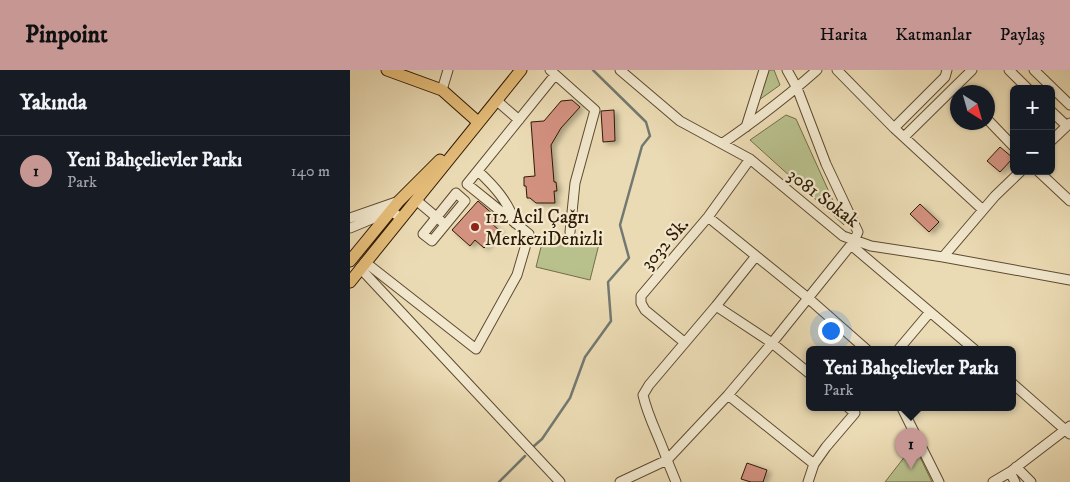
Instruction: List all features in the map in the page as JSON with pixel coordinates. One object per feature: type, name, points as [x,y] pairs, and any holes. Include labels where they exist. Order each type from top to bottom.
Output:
[{"type":"main road","points":[[387,70],[442,90],[478,122]]},
{"type":"main road","points":[[350,282],[521,70]]},
{"type":"main road","points":[[350,261],[399,201],[435,164],[464,139]]},
{"type":"street","points":[[442,90],[448,70]]},
{"type":"street","name":"3081 Sokak","points":[[620,70],[680,121],[750,159],[853,243],[1070,280]]},
{"type":"street","points":[[746,127],[764,70]]},
{"type":"street","points":[[620,482],[667,460],[772,344],[853,243],[858,232],[816,140],[797,88],[786,70]]},
{"type":"street","points":[[723,143],[797,88],[817,70]]},
{"type":"street","points":[[837,70],[894,128],[983,210]]},
{"type":"street","points":[[961,85],[972,70]]},
{"type":"street","points":[[1009,70],[1024,85]]},
{"type":"street","points":[[1034,70],[1070,105]]},
{"type":"street","points":[[363,265],[476,349],[517,275],[529,234],[467,184],[519,120],[552,72],[595,110],[576,183],[570,232]]},
{"type":"street","points":[[894,128],[946,74],[955,85]]},
{"type":"street","points":[[904,137],[950,96]]},
{"type":"street","points":[[496,100],[519,120]]},
{"type":"street","points":[[1055,114],[1068,124],[1055,137]]},
{"type":"street","points":[[995,127],[1010,143]]},
{"type":"street","name":"3032 Sk.","points":[[684,342],[645,310],[641,303],[641,296],[708,217],[750,159]]},
{"type":"street","points":[[478,171],[502,197],[512,212],[516,223]]},
{"type":"street","points":[[943,257],[983,210],[1017,175]]},
{"type":"street","points":[[1042,175],[1070,201]]},
{"type":"street","points":[[456,193],[465,200],[432,241],[423,234],[437,217],[456,193]]},
{"type":"street","points":[[350,218],[399,201],[413,204],[437,217],[445,224]]},
{"type":"street","points":[[350,228],[391,211],[401,218]]},
{"type":"street","points":[[708,217],[808,298],[862,346]]},
{"type":"street","points":[[853,243],[970,346]]},
{"type":"street","points":[[676,482],[643,395],[649,385],[756,256]]},
{"type":"street","points":[[363,265],[560,482]]},
{"type":"street","points":[[716,306],[772,344],[806,371]]},
{"type":"street","points":[[901,346],[930,312]]},
{"type":"street","points":[[993,482],[1068,429],[1016,386]]},
{"type":"street","points":[[728,394],[814,464]]},
{"type":"street","points":[[808,482],[814,464],[855,413],[853,411]]},
{"type":"street","points":[[904,411],[939,482]]},
{"type":"street","points":[[1013,469],[1015,482]]},
{"type":"street","points":[[1013,469],[1031,482]]},
{"type":"green space","points":[[768,70],[774,70],[780,85],[759,100]]},
{"type":"green space","points":[[786,115],[796,119],[844,225],[750,140]]},
{"type":"green space","points":[[545,231],[599,244],[590,280],[536,267]]},
{"type":"green space","points":[[913,446],[932,482],[885,482]]},
{"type":"building","points":[[572,100],[580,107],[561,128],[551,145],[554,182],[556,182],[557,191],[554,191],[555,203],[536,203],[527,198],[526,186],[524,186],[524,177],[535,176],[531,122],[544,121],[561,101]]},
{"type":"building","points":[[614,110],[615,141],[603,142],[601,111]]},
{"type":"building","points":[[1000,147],[1010,155],[1010,161],[1000,172],[987,161]]},
{"type":"building","name":"112 Acil Çağrı MerkeziDenizli","points":[[478,201],[496,217],[491,223],[500,231],[484,248],[475,240],[470,246],[452,230]]},
{"type":"building","points":[[920,204],[939,222],[929,232],[910,214]]},
{"type":"building","points":[[747,463],[767,470],[763,482],[751,482],[741,479]]},
{"type":"waterway","points":[[534,446],[542,439],[570,398],[585,357],[611,321],[608,282],[629,258],[620,225],[642,146],[650,136],[646,122],[593,70]]},
{"type":"waterway","points":[[499,482],[525,456]]},
{"type":"place","name":"112 Acil Çağrı MerkeziDenizli","points":[[475,227]]},
{"type":"place","name":"Yeni Bahçelievler Parkı","points":[[911,469]]}]
